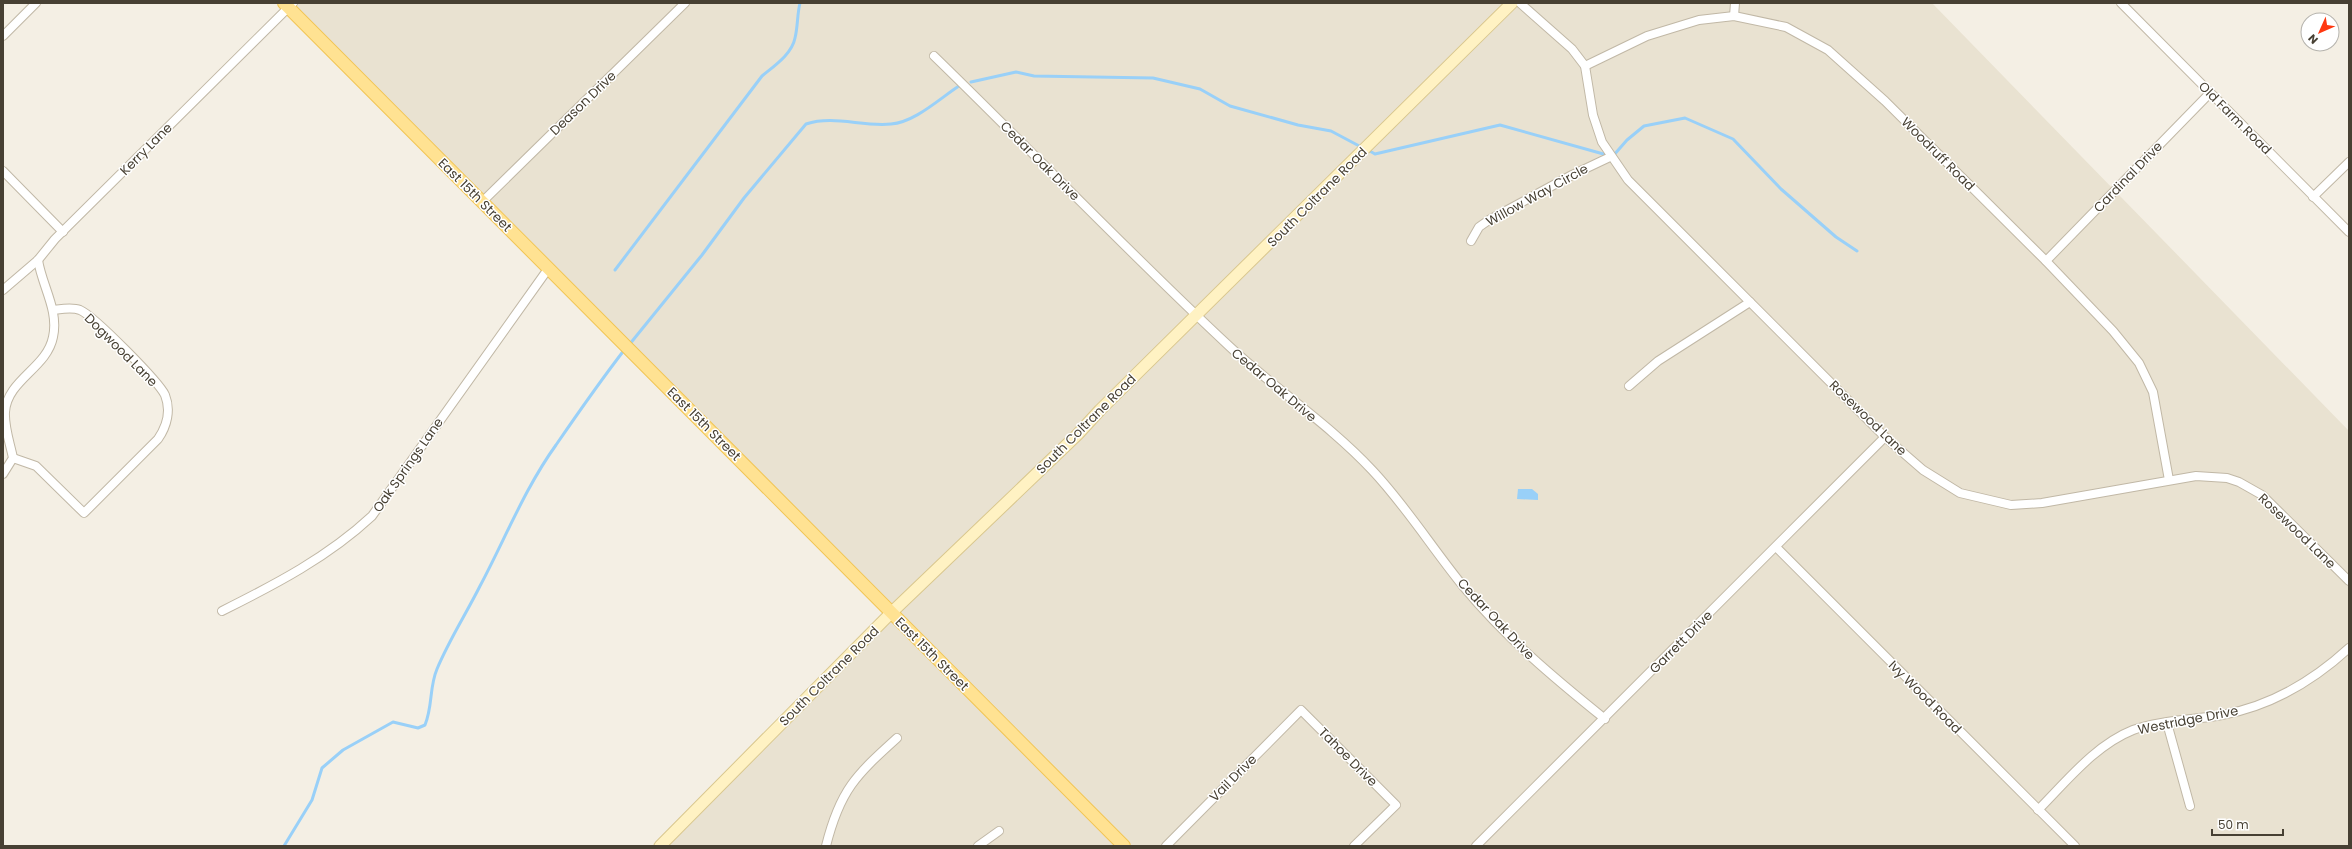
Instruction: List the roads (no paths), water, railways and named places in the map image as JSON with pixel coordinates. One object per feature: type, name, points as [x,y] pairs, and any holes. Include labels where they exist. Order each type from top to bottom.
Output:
[{"type":"main road","name":"South Coltrane Road","points":[[660,846],[891,613],[1078,434],[1106,404],[1512,3]]},
{"type":"main road","name":"East 15th Street","points":[[288,5],[548,269],[1124,846]]},
{"type":"street","points":[[3,36],[36,3]]},
{"type":"street","name":"Deason Drive","points":[[482,202],[684,3]]},
{"type":"street","name":"Rosewood Lane","points":[[1520,3],[1572,49],[1585,66],[1593,115],[1609,154],[1628,180],[1885,437],[1923,470],[1960,493],[2011,505],[2042,503],[2196,476],[2227,478],[2250,487],[2274,506],[2349,581]]},
{"type":"street","points":[[1734,16],[1735,3]]},
{"type":"street","name":"Old Farm Road","points":[[2121,3],[2349,232]]},
{"type":"street","name":"Kerry Lane","points":[[3,290],[38,260],[63,232],[288,5]]},
{"type":"street","name":"Woodruff Road","points":[[1585,66],[1647,36],[1700,20],[1734,16],[1786,27],[1828,50],[1885,101],[2046,261],[2114,331],[2139,363],[2149,379],[2158,415],[2169,480]]},
{"type":"street","name":"Cedar Oak Drive","points":[[934,56],[1196,316],[1246,363],[1351,449],[1378,477],[1462,585],[1501,629],[1540,666],[1605,719]]},
{"type":"street","name":"Cardinal Drive","points":[[2046,261],[2210,93]]},
{"type":"street","name":"Willow Way Circle","points":[[1471,241],[1479,227],[1489,220],[1609,154]]},
{"type":"street","points":[[2313,197],[2349,162]]},
{"type":"street","points":[[3,171],[63,232]]},
{"type":"street","points":[[3,474],[13,458],[5,422],[6,405],[15,387],[44,358],[54,335],[53,310],[38,260]]},
{"type":"street","name":"Oak Springs Lane","points":[[222,611],[289,577],[347,539],[372,516],[548,269]]},
{"type":"street","points":[[1628,386],[1658,361],[1750,302]]},
{"type":"street","name":"Dogwood Lane","points":[[13,458],[36,466],[84,513],[158,439],[168,417],[167,401],[159,387],[95,322],[79,310],[53,310]]},
{"type":"street","name":"Garrett Drive","points":[[1476,846],[1605,719],[1885,437]]},
{"type":"street","name":"Ivy Wood Road","points":[[1776,547],[2075,846]]},
{"type":"street","name":"Westridge Drive","points":[[2038,810],[2110,743],[2133,730],[2167,723],[2223,715],[2270,701],[2312,678],[2349,648]]},
{"type":"street","name":"Tahoe Drive","points":[[1301,710],[1396,805],[1354,846]]},
{"type":"street","name":"Vail Drive","points":[[1166,846],[1301,710]]},
{"type":"street","points":[[2167,723],[2190,806]]},
{"type":"street","points":[[826,846],[839,804],[851,784],[897,738]]},
{"type":"street","points":[[978,846],[999,831]]},
{"type":"water","points":[[1518,489],[1532,489],[1538,494],[1538,500],[1517,499]]},
{"type":"waterway","points":[[615,270],[762,76],[782,59],[790,49],[796,34],[800,3]]},
{"type":"waterway","points":[[971,82],[1016,72],[1034,76],[1153,78],[1200,89],[1230,106],[1298,125],[1331,131],[1363,148]]},
{"type":"waterway","points":[[629,345],[702,255],[744,198],[806,124],[827,121],[869,124],[891,124],[900,122],[919,114],[962,84]]},
{"type":"waterway","points":[[1613,156],[1627,140],[1644,126],[1685,118],[1733,139],[1781,189],[1836,237],[1857,251]]},
{"type":"waterway","points":[[1368,150],[1375,154],[1500,125],[1607,155]]},
{"type":"waterway","points":[[284,846],[312,800],[322,768],[343,750],[393,722],[418,728],[425,725],[437,669],[525,496],[545,461],[625,349]]}]
